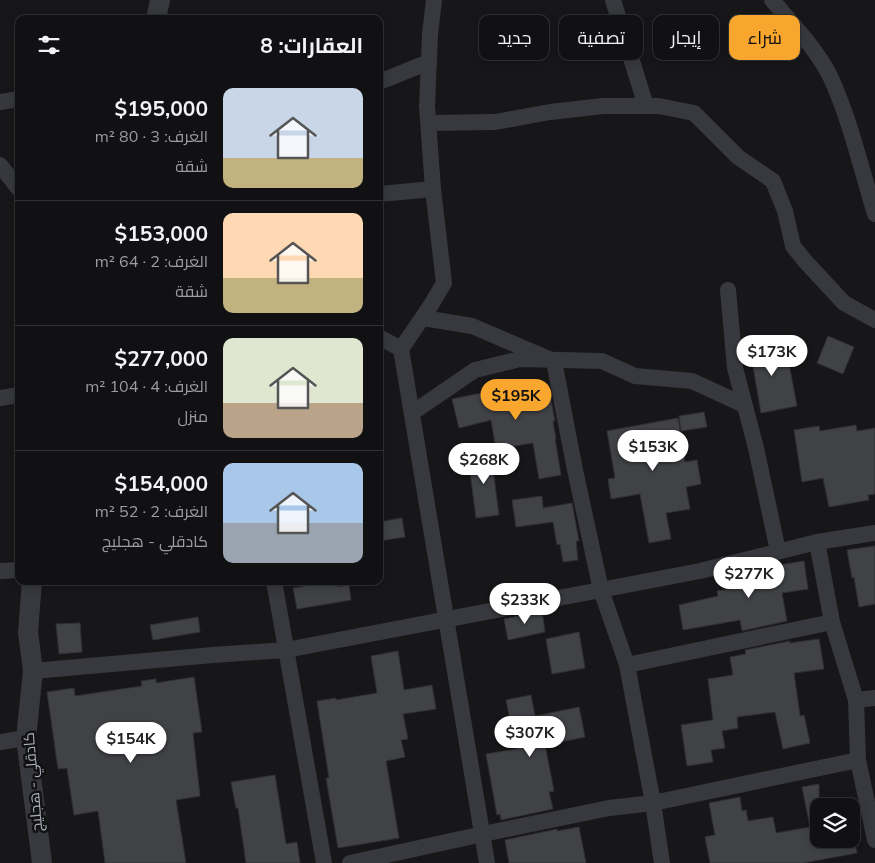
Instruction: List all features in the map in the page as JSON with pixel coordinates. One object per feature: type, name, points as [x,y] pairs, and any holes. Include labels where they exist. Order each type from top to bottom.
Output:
[{"type":"street","points":[[157,15],[160,0]]},
{"type":"street","points":[[434,0],[427,106],[433,189],[444,283],[401,349],[445,620],[488,863]]},
{"type":"street","points":[[613,0],[646,106]]},
{"type":"street","points":[[772,0],[805,40],[829,75],[854,143],[875,214]]},
{"type":"street","points":[[383,80],[429,62]]},
{"type":"street","points":[[0,102],[15,100]]},
{"type":"street","points":[[428,123],[496,122],[550,112],[603,106],[660,106],[694,114],[738,156],[773,181],[785,211],[793,246],[805,262],[844,303],[875,320]]},
{"type":"street","points":[[0,165],[15,184]]},
{"type":"street","points":[[383,194],[433,189]]},
{"type":"street","points":[[728,290],[735,368],[756,448],[778,551]]},
{"type":"street","points":[[422,318],[472,326],[554,361]]},
{"type":"street","points":[[383,339],[401,349]]},
{"type":"street","points":[[412,413],[475,370],[520,359],[602,361],[635,376],[692,380],[744,405]]},
{"type":"street","points":[[554,361],[575,470],[602,590],[627,665],[653,803],[662,863]]},
{"type":"street","points":[[0,398],[15,396]]},
{"type":"street","points":[[33,671],[286,650],[700,571],[817,542],[875,533]]},
{"type":"street","points":[[817,542],[832,622],[856,700],[858,760],[875,840]]},
{"type":"street","points":[[0,571],[15,570]]},
{"type":"street","name":"كادقلي - هجليج","points":[[32,585],[28,632],[33,671],[26,738],[42,863]]},
{"type":"street","points":[[275,585],[324,863]]},
{"type":"street","points":[[627,665],[832,622]]},
{"type":"street","points":[[856,700],[875,698]]},
{"type":"street","points":[[0,742],[26,738]]},
{"type":"street","points":[[350,863],[609,808],[653,803],[858,760]]},
{"type":"building","points":[[828,336],[854,347],[843,374],[817,363]]},
{"type":"building","points":[[770,340],[771,351],[786,348],[797,406],[761,413],[749,343]]},
{"type":"building","points":[[548,384],[555,421],[553,421],[561,475],[539,479],[533,443],[496,449],[491,420],[459,428],[452,399],[506,388],[506,391]]},
{"type":"building","points":[[704,412],[707,427],[681,431],[679,416]]},
{"type":"building","points":[[678,418],[685,462],[697,460],[701,484],[686,487],[690,509],[666,513],[671,539],[649,543],[640,494],[611,499],[608,479],[615,478],[607,431]]},
{"type":"building","points":[[856,425],[857,431],[875,428],[875,494],[868,495],[869,500],[829,507],[823,478],[802,482],[794,430],[819,426],[820,431]]},
{"type":"building","points":[[491,453],[499,515],[476,518],[468,456]]},
{"type":"building","points":[[542,496],[543,508],[572,503],[579,541],[576,541],[578,560],[563,562],[560,544],[557,545],[553,522],[516,527],[512,500]]},
{"type":"building","points":[[402,518],[405,537],[383,540],[383,521]]},
{"type":"building","points":[[875,546],[875,604],[859,607],[847,550]]},
{"type":"building","points":[[804,561],[808,589],[782,593],[787,621],[742,631],[740,620],[683,630],[679,605],[718,596],[717,591],[748,586],[745,570],[773,564],[773,566]]},
{"type":"building","points":[[312,585],[338,585],[338,587],[349,585],[351,600],[297,609],[293,588]]},
{"type":"building","points":[[542,611],[545,632],[508,640],[504,619]]},
{"type":"building","points":[[198,617],[200,632],[153,640],[150,625]]},
{"type":"building","points":[[80,623],[82,652],[59,654],[56,624]]},
{"type":"building","points":[[579,632],[585,668],[552,674],[546,639]]},
{"type":"building","points":[[819,639],[824,669],[794,673],[800,716],[804,715],[810,743],[783,749],[775,712],[737,717],[738,728],[722,731],[725,748],[711,750],[713,762],[687,766],[681,725],[713,720],[708,679],[733,675],[730,657],[746,654],[745,650],[790,641],[790,643]]},
{"type":"building","points":[[398,651],[404,690],[432,685],[436,709],[403,714],[408,739],[401,740],[405,757],[386,761],[399,838],[338,848],[326,778],[329,778],[317,701],[336,698],[336,700],[377,693],[371,656]]},
{"type":"building","points":[[194,677],[202,732],[193,733],[200,796],[176,800],[186,863],[105,863],[98,811],[74,815],[67,768],[58,769],[47,692],[74,688],[75,696],[142,686],[141,681],[156,679],[156,683]]},
{"type":"building","points":[[531,695],[535,716],[579,707],[585,737],[545,745],[554,791],[549,792],[553,809],[501,820],[500,814],[497,815],[486,754],[516,749],[506,700]]},
{"type":"building","points":[[275,775],[286,844],[297,842],[300,863],[246,863],[238,808],[236,808],[231,782]]},
{"type":"building","points":[[819,784],[819,798],[810,798],[810,827],[802,787]]},
{"type":"building","points":[[740,797],[742,811],[746,810],[748,821],[773,817],[776,833],[810,827],[810,848],[856,848],[857,853],[803,863],[710,863],[705,837],[715,835],[709,803]]},
{"type":"building","points":[[579,827],[586,863],[509,863],[505,840],[557,829],[557,831]]}]
